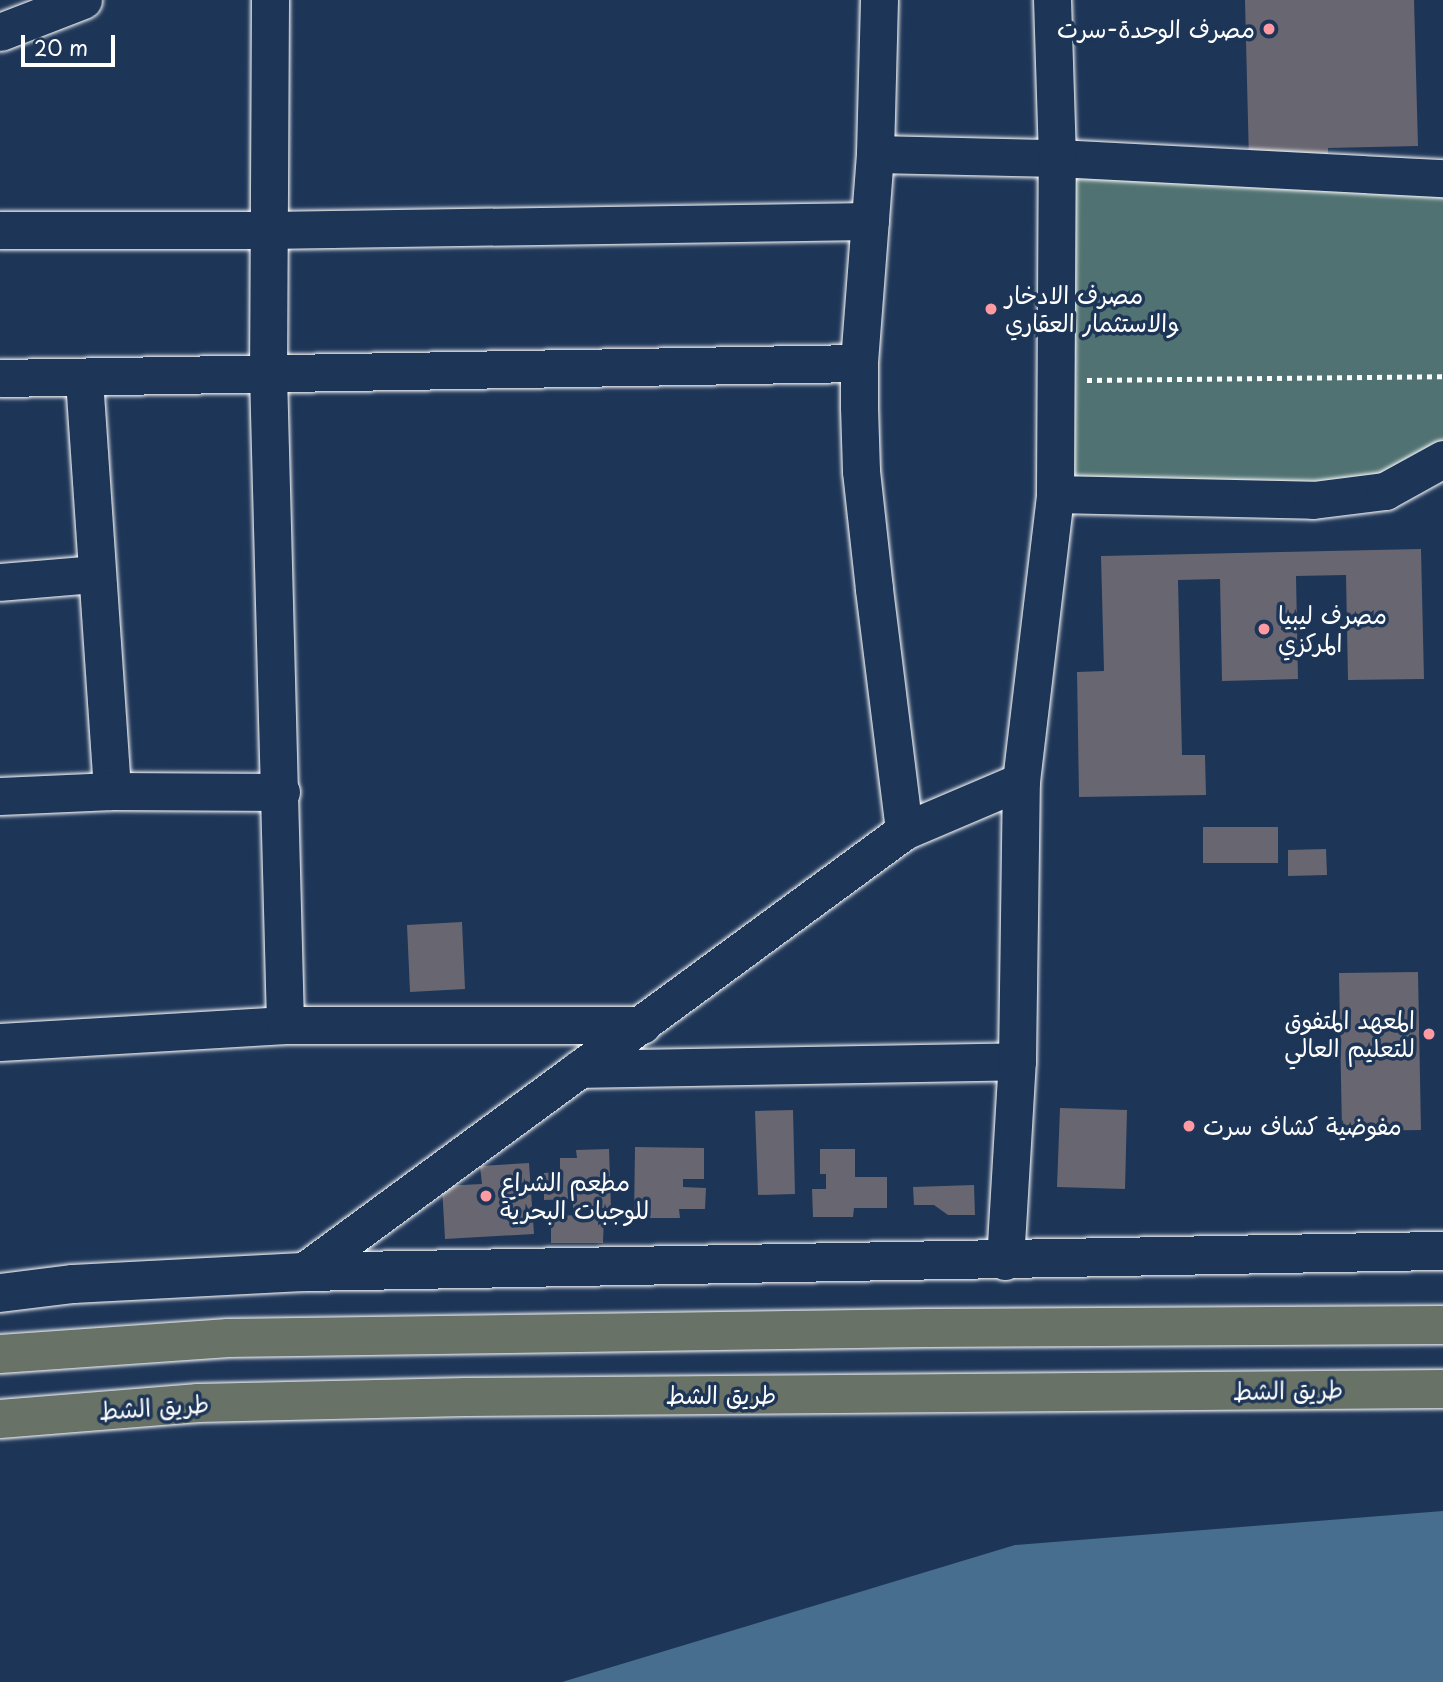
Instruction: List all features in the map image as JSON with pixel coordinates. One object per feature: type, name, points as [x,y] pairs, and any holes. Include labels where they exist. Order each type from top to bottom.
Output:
[{"type":"main road","points":[[0,1354],[228,1338],[927,1328],[1443,1325]]},
{"type":"main road","name":"طريق الشط","points":[[0,1419],[198,1403],[439,1397],[1443,1389]]},
{"type":"street","points":[[0,33],[83,0]]},
{"type":"street","points":[[270,0],[268,374],[285,1025]]},
{"type":"street","points":[[879,0],[875,154],[859,363],[861,471],[904,831]]},
{"type":"street","points":[[1005,1261],[1017,1060],[1021,781],[1055,494],[1057,158],[1052,0]]},
{"type":"street","points":[[875,154],[1057,158],[1443,178]]},
{"type":"street","points":[[0,230],[267,230],[870,221]]},
{"type":"street","points":[[0,378],[84,379],[859,363]]},
{"type":"street","points":[[84,379],[112,791]]},
{"type":"street","points":[[1055,494],[1313,500],[1385,491],[1443,458]]},
{"type":"street","points":[[0,582],[96,574]]},
{"type":"street","points":[[303,1272],[904,831],[1021,781]]},
{"type":"street","points":[[0,796],[112,791],[281,792]]},
{"type":"street","points":[[0,1042],[285,1025],[642,1025]]},
{"type":"street","points":[[579,1069],[1017,1060]]},
{"type":"street","points":[[0,1293],[73,1284],[303,1272],[1443,1251]]},
{"type":"path","points":[[1056,381],[1443,376]]},
{"type":"green space","points":[[1057,158],[1443,178],[1443,459],[1385,491],[1055,494]]},
{"type":"water","points":[[1443,1511],[1443,1682],[562,1682],[1015,1545]]},
{"type":"building","points":[[1245,0],[1414,0],[1418,146],[1328,148],[1328,160],[1249,162]]},
{"type":"building","points":[[1421,549],[1424,679],[1348,680],[1346,575],[1296,576],[1298,679],[1222,681],[1220,579],[1178,580],[1182,755],[1205,755],[1206,795],[1079,797],[1077,672],[1104,671],[1101,556]]},
{"type":"building","points":[[1203,827],[1278,827],[1278,863],[1203,863]]},
{"type":"building","points":[[1326,849],[1327,875],[1288,876],[1288,850]]},
{"type":"building","points":[[462,922],[465,989],[410,992],[407,925]]},
{"type":"building","points":[[1418,972],[1421,1130],[1342,1131],[1339,973]]},
{"type":"building","points":[[1060,1108],[1127,1110],[1125,1189],[1057,1187]]},
{"type":"building","points":[[793,1110],[795,1194],[758,1195],[755,1111]]},
{"type":"building","points":[[635,1147],[704,1148],[704,1179],[683,1179],[683,1187],[706,1188],[705,1209],[679,1209],[680,1218],[634,1218]]},
{"type":"building","points":[[609,1149],[611,1208],[573,1209],[573,1199],[544,1200],[544,1173],[560,1172],[560,1158],[577,1158],[576,1150]]},
{"type":"building","points":[[820,1149],[855,1149],[855,1177],[887,1177],[887,1208],[854,1208],[853,1217],[813,1217],[812,1189],[826,1189],[826,1174],[820,1174]]},
{"type":"building","points":[[529,1163],[534,1234],[445,1239],[442,1186],[482,1184],[480,1166]]},
{"type":"building","points":[[974,1185],[975,1215],[948,1215],[934,1205],[914,1205],[913,1187]]},
{"type":"building","points":[[551,1215],[604,1216],[603,1243],[551,1243]]},
{"type":"place","name":"مصرف الوحدة-سرت","points":[[1269,29]]},
{"type":"place","name":"مصرف الادخار والاستثمار العقاري","points":[[991,309]]},
{"type":"place","name":"مصرف ليبيا المركزي","points":[[1264,629]]},
{"type":"place","name":"المعهد المتفوق للتعليم العالي","points":[[1429,1034]]},
{"type":"place","name":"مفوضية كشاف سرت","points":[[1189,1126]]},
{"type":"place","name":"مطعم الشراع للوجبات البحرية","points":[[486,1196]]}]
